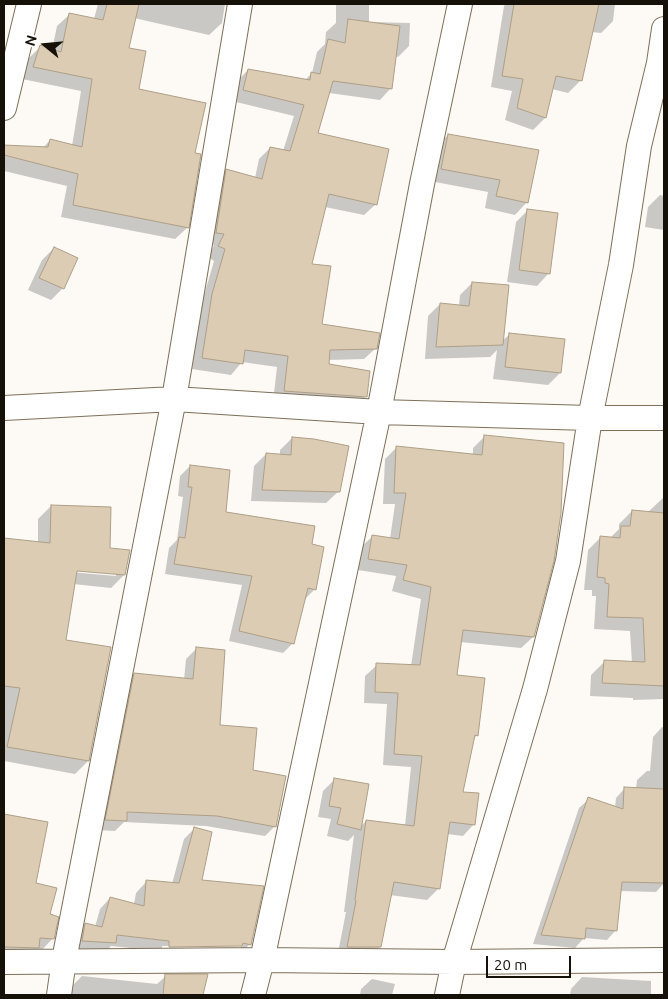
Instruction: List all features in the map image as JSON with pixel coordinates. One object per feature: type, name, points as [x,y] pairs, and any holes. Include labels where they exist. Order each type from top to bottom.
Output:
[{"type":"street","points":[[4,108],[28,4]]},
{"type":"street","points":[[59,995],[64,960],[174,399],[240,4]]},
{"type":"street","points":[[253,995],[379,412],[420,194],[460,4]]},
{"type":"street","points":[[447,995],[454,962],[535,689],[568,561],[590,418],[621,265],[640,146],[659,64],[664,29]]},
{"type":"street","points":[[4,408],[174,399],[379,412],[590,418],[664,418]]},
{"type":"street","points":[[4,962],[64,960],[454,962],[664,960]]},
{"type":"building","points":[[107,4],[139,4],[129,48],[146,51],[139,89],[206,103],[195,153],[201,154],[189,228],[73,205],[78,174],[4,155],[4,145],[48,147],[50,139],[82,147],[92,79],[33,67],[40,45],[61,52],[69,13],[103,20]]},
{"type":"building","points":[[514,4],[599,4],[582,81],[556,76],[546,118],[517,108],[523,79],[502,76]]},
{"type":"building","points":[[348,19],[400,26],[392,89],[333,81],[318,133],[389,149],[377,205],[329,194],[312,264],[331,266],[322,324],[380,333],[377,349],[330,350],[329,364],[370,371],[367,397],[284,391],[288,356],[245,350],[243,364],[202,358],[212,294],[225,249],[218,246],[224,234],[216,233],[226,169],[262,179],[270,147],[290,151],[304,105],[243,90],[248,69],[310,80],[311,72],[320,74],[328,39],[345,43]]},
{"type":"building","points":[[448,134],[539,150],[528,203],[496,196],[500,180],[441,169]]},
{"type":"building","points":[[527,209],[558,213],[550,274],[519,270]]},
{"type":"building","points":[[54,247],[78,258],[64,289],[39,278]]},
{"type":"building","points":[[472,282],[509,285],[503,345],[436,347],[440,303],[469,306]]},
{"type":"building","points":[[509,333],[565,339],[561,373],[505,367]]},
{"type":"building","points":[[484,435],[564,443],[561,513],[554,561],[534,637],[463,630],[457,675],[485,678],[478,736],[475,735],[463,792],[479,793],[475,825],[450,822],[440,889],[394,882],[381,947],[347,947],[356,901],[366,820],[414,826],[422,756],[394,754],[398,693],[375,692],[376,663],[420,665],[431,587],[403,580],[407,565],[368,559],[372,535],[399,539],[406,493],[394,493],[396,446],[482,455]]},
{"type":"building","points":[[292,437],[349,446],[340,492],[262,490],[266,453],[291,455]]},
{"type":"building","points":[[190,465],[230,470],[226,512],[315,526],[312,544],[324,547],[316,590],[308,588],[294,644],[239,631],[252,576],[174,564],[179,537],[185,538],[192,487],[188,487]]},
{"type":"building","points":[[51,505],[111,507],[110,548],[130,550],[125,575],[77,571],[66,640],[111,647],[89,761],[7,747],[20,688],[4,686],[4,538],[50,543]]},
{"type":"building","points":[[632,510],[664,513],[664,686],[602,683],[604,660],[645,662],[643,618],[607,617],[609,584],[605,583],[605,578],[597,577],[600,536],[620,538],[621,526],[630,526]]},
{"type":"building","points":[[196,647],[225,650],[220,725],[257,728],[253,770],[286,776],[276,827],[217,816],[127,812],[127,821],[105,820],[134,673],[193,679]]},
{"type":"building","points":[[334,778],[369,784],[361,830],[337,824],[341,808],[329,806]]},
{"type":"building","points":[[624,787],[664,789],[664,883],[622,882],[617,931],[586,928],[585,939],[541,935],[588,797],[623,809]]},
{"type":"building","points":[[4,814],[48,822],[36,883],[57,888],[50,914],[59,917],[54,939],[40,938],[39,948],[4,947]]},
{"type":"building","points":[[194,827],[212,832],[202,880],[264,886],[251,945],[243,943],[242,946],[169,947],[169,941],[117,935],[116,943],[82,941],[85,923],[102,927],[110,897],[144,906],[146,880],[179,883]]},
{"type":"building","points":[[165,974],[208,974],[203,995],[163,995]]}]
